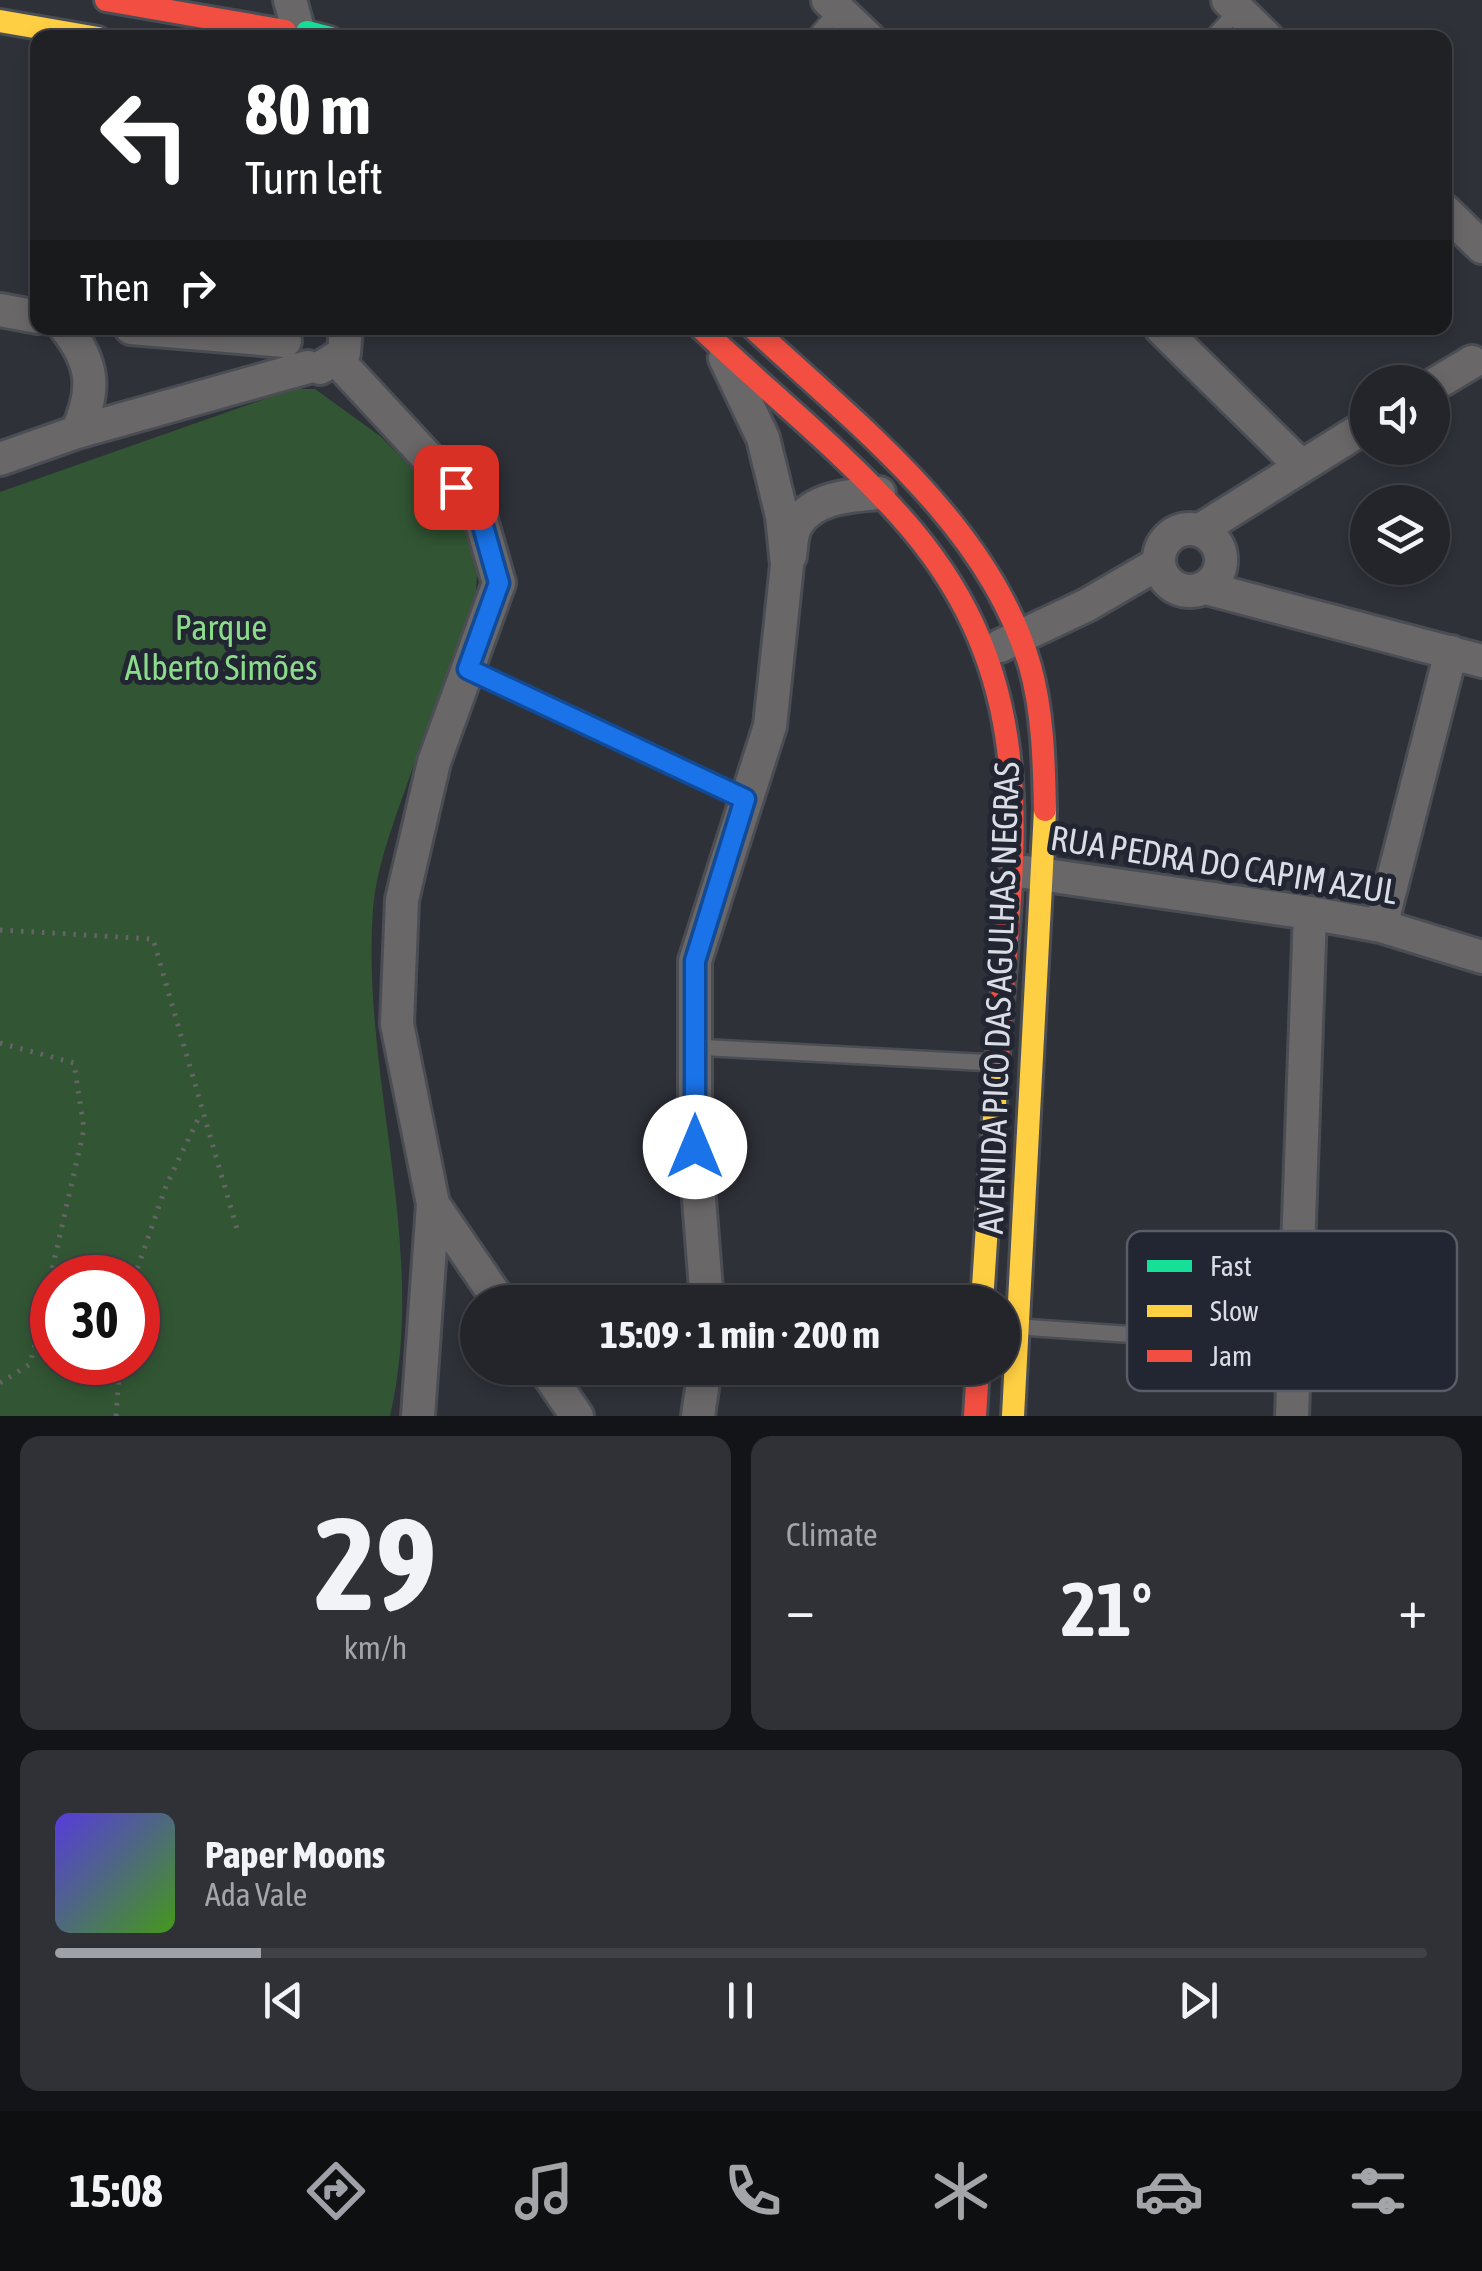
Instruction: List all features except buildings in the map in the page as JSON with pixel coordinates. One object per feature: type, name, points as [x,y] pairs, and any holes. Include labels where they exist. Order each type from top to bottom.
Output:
[{"type":"street","points":[[106,0],[295,28]]},
{"type":"street","points":[[834,5],[860,30]]},
{"type":"street","points":[[1233,5],[1259,30]]},
{"type":"street","points":[[0,21],[52,30]]},
{"type":"street","points":[[1452,218],[1482,247]]},
{"type":"street","points":[[0,310],[30,316]]},
{"type":"street","points":[[70,335],[91,370],[91,397],[77,432]]},
{"type":"street","points":[[186,335],[302,350],[347,343],[346,335]]},
{"type":"street","name":"AVENIDA PICO DAS AGULHAS NEGRAS","points":[[760,335],[907,477],[983,566],[1006,643],[1038,705],[1044,756],[1044,874],[1020,1309]]},
{"type":"street","points":[[1168,335],[1300,465]]},
{"type":"street","points":[[710,336],[763,438],[782,516],[788,565]]},
{"type":"street","name":"AVENIDA PICO DAS AGULHAS NEGRAS","points":[[710,336],[880,494],[1006,643],[1010,871],[983,1285]]},
{"type":"street","points":[[0,459],[77,432],[205,398],[302,350]]},
{"type":"street","points":[[302,350],[479,512],[499,583],[434,762],[402,900],[397,1024],[433,1204],[418,1416]]},
{"type":"street","points":[[1450,377],[1479,362]]},
{"type":"street","points":[[1350,436],[1200,530],[1170,536],[1160,553],[1180,580],[1466,656],[1381,926]]},
{"type":"street","points":[[706,1285],[695,1147],[695,961],[770,726],[796,524],[819,505],[848,495],[880,494]]},
{"type":"street","points":[[1006,643],[1088,605],[1180,580],[1214,581],[1222,562],[1217,542],[1200,530]]},
{"type":"street","name":"RUA PEDRA DO CAPIM AZUL","points":[[1010,871],[1310,912],[1381,926],[1482,957]]},
{"type":"street","points":[[1300,1231],[1310,912]]},
{"type":"street","points":[[433,1204],[488,1285]]},
{"type":"street","points":[[556,1385],[577,1416]]},
{"type":"street","points":[[698,1416],[703,1385]]},
{"type":"street","points":[[976,1416],[977,1385]]},
{"type":"street","name":"AVENIDA PICO DAS AGULHAS NEGRAS","points":[[1013,1416],[1015,1385]]},
{"type":"street","points":[[1292,1416],[1293,1391]]},
{"type":"lane","points":[[819,30],[834,5]]},
{"type":"lane","points":[[1217,30],[1233,5]]},
{"type":"lane","points":[[468,669],[745,799]]},
{"type":"lane","points":[[695,1047],[998,1063]]},
{"type":"lane","points":[[1020,1327],[1127,1334]]},
{"type":"path","points":[[0,930],[153,939],[237,1230]]},
{"type":"path","points":[[0,1043],[74,1063],[84,1129],[55,1255]]},
{"type":"path","points":[[142,1255],[166,1186],[202,1111]]},
{"type":"path","points":[[0,1382],[30,1364]]},
{"type":"path","points":[[116,1416],[118,1385]]},
{"type":"green space","name":"Parque Alberto Simões","points":[[293,389],[315,389],[380,436],[458,513],[478,556],[476,592],[388,838],[373,909],[376,1036],[399,1226],[402,1289],[400,1352],[390,1416],[0,1416],[0,492]]},
{"type":"traffic: slow","points":[[0,21],[52,30]]},
{"type":"traffic: slow","points":[[1013,1416],[1045,810]]},
{"type":"traffic: slow","points":[[983,1285],[998,1057]]},
{"type":"traffic: jam","points":[[106,0],[279,30]]},
{"type":"traffic: jam","points":[[709,335],[828,443],[900,516],[948,579],[981,642],[1001,707],[1010,772],[1013,840],[998,1057]]},
{"type":"traffic: jam","points":[[761,335],[915,480],[984,567],[1011,615],[1030,666],[1040,719],[1045,810]]},
{"type":"traffic: jam","points":[[975,1416],[977,1385]]},
{"type":"route","points":[[456,487],[479,512],[499,583],[468,669],[745,799],[695,961],[695,1147]]}]
